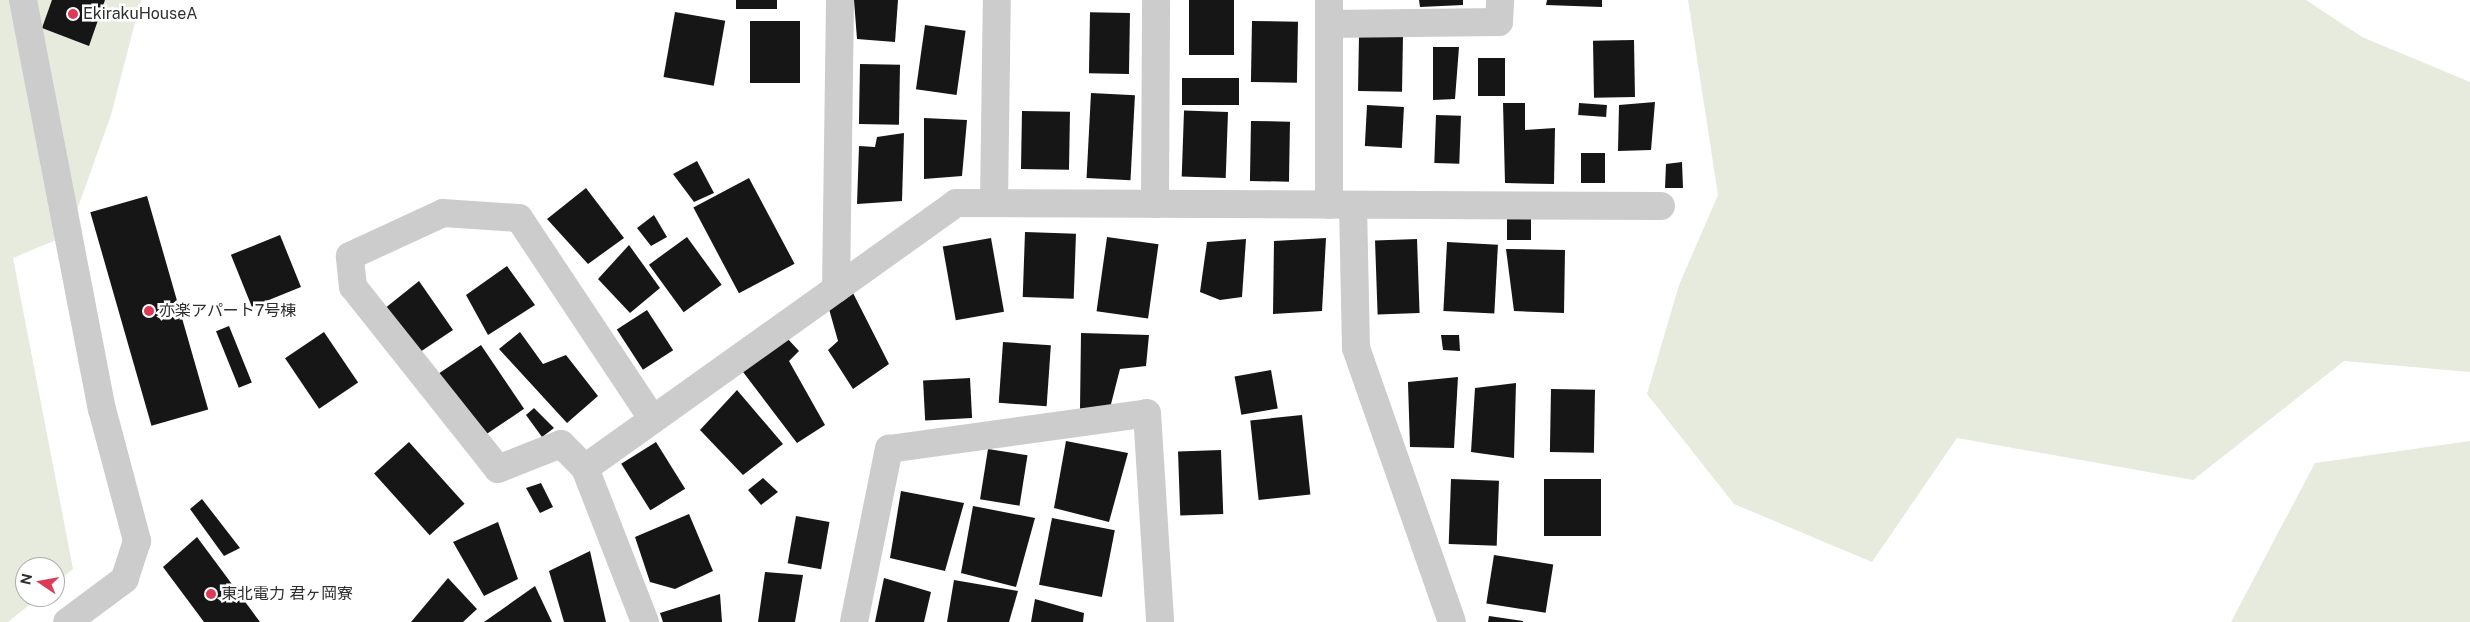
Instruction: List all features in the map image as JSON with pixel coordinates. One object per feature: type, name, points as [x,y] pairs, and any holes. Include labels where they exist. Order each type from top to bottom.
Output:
[{"type":"street","points":[[23,0],[102,409],[137,541],[125,579],[68,622]]},
{"type":"street","points":[[836,289],[840,0]]},
{"type":"street","points":[[994,204],[997,0]]},
{"type":"street","points":[[1155,204],[1156,0]]},
{"type":"street","points":[[1452,622],[1356,348],[1341,205],[1329,12],[1499,22],[1500,0]]},
{"type":"street","points":[[585,468],[956,203],[1661,206]]},
{"type":"street","points":[[645,622],[585,468],[561,444],[498,469],[353,287],[350,256],[443,213],[519,218],[653,420]]},
{"type":"street","points":[[854,622],[889,449],[1147,413],[1160,622]]},
{"type":"shaded area","points":[[0,0],[141,0],[111,115],[68,235],[13,258],[73,569],[65,576],[65,557],[15,557],[15,607],[27,607],[8,622],[0,622]]},
{"type":"shaded area","points":[[1688,0],[2306,0],[2362,37],[2470,82],[2470,372],[2344,361],[2193,480],[1957,438],[1872,562],[1734,504],[1647,394],[1679,285],[1718,195]]},
{"type":"shaded area","points":[[2470,441],[2470,622],[2231,622],[2315,463]]},
{"type":"building","name":"EkirakuHouseA","points":[[52,0],[105,0],[89,46],[42,28]]},
{"type":"building","points":[[736,0],[777,0],[777,9],[736,9]]},
{"type":"building","points":[[854,0],[898,0],[895,42],[857,39]]},
{"type":"building","points":[[1189,0],[1234,0],[1234,55],[1189,55]]},
{"type":"building","points":[[1419,0],[1463,0],[1463,5],[1420,7]]},
{"type":"building","points":[[1547,0],[1602,0],[1602,7],[1546,5]]},
{"type":"building","points":[[675,12],[725,21],[714,86],[664,77]]},
{"type":"building","points":[[1090,12],[1130,13],[1129,74],[1089,73]]},
{"type":"building","points":[[750,21],[800,21],[800,83],[750,83]]},
{"type":"building","points":[[1252,21],[1298,22],[1297,83],[1251,82]]},
{"type":"building","points":[[925,25],[966,31],[957,95],[916,89]]},
{"type":"building","points":[[1359,35],[1403,36],[1402,92],[1358,91]]},
{"type":"building","points":[[1634,40],[1635,97],[1594,98],[1593,41]]},
{"type":"building","points":[[1433,47],[1459,47],[1455,99],[1433,100]]},
{"type":"building","points":[[1478,58],[1505,58],[1505,96],[1478,96]]},
{"type":"building","points":[[860,64],[900,65],[899,125],[859,124]]},
{"type":"building","points":[[1182,78],[1239,78],[1239,105],[1182,105]]},
{"type":"building","points":[[1091,93],[1135,95],[1130,180],[1087,178]]},
{"type":"building","points":[[1655,102],[1651,150],[1618,151],[1619,105]]},
{"type":"building","points":[[1503,103],[1525,103],[1525,130],[1555,128],[1554,184],[1505,183]]},
{"type":"building","points":[[1579,103],[1607,105],[1606,117],[1578,115]]},
{"type":"building","points":[[1367,105],[1404,107],[1402,148],[1365,146]]},
{"type":"building","points":[[1184,110],[1228,112],[1226,178],[1182,176]]},
{"type":"building","points":[[1022,111],[1070,112],[1069,170],[1021,169]]},
{"type":"building","points":[[1436,115],[1461,116],[1459,164],[1434,163]]},
{"type":"building","points":[[924,118],[967,120],[962,176],[924,179]]},
{"type":"building","points":[[1251,121],[1290,122],[1289,182],[1250,181]]},
{"type":"building","points":[[904,133],[902,201],[857,204],[859,146],[875,147],[877,137]]},
{"type":"building","points":[[1581,153],[1605,153],[1605,183],[1581,183]]},
{"type":"building","points":[[697,161],[714,193],[694,202],[673,174]]},
{"type":"building","points":[[1682,162],[1683,188],[1665,188],[1666,164]]},
{"type":"building","points":[[749,178],[795,264],[739,293],[693,208]]},
{"type":"building","points":[[586,188],[624,238],[588,264],[547,219]]},
{"type":"building","name":"亦楽アパート7号棟","points":[[147,196],[208,409],[151,426],[90,212]]},
{"type":"building","points":[[654,215],[667,237],[651,246],[637,228]]},
{"type":"building","points":[[1507,215],[1531,215],[1531,240],[1507,240]]},
{"type":"building","points":[[1025,232],[1076,234],[1074,299],[1023,297]]},
{"type":"building","points":[[280,235],[301,287],[252,307],[231,255]]},
{"type":"building","points":[[687,237],[722,285],[684,312],[649,265]]},
{"type":"building","points":[[1107,237],[1158,244],[1148,319],[1097,311]]},
{"type":"building","points":[[991,238],[1004,312],[956,320],[943,247]]},
{"type":"building","points":[[1326,238],[1322,311],[1273,314],[1274,241]]},
{"type":"building","points":[[1246,239],[1242,297],[1220,300],[1200,292],[1207,242]]},
{"type":"building","points":[[1417,239],[1420,313],[1378,314],[1375,240]]},
{"type":"building","points":[[1447,242],[1498,245],[1494,314],[1443,311]]},
{"type":"building","points":[[629,245],[660,288],[630,313],[598,279]]},
{"type":"building","points":[[1506,249],[1565,250],[1564,313],[1514,311]]},
{"type":"building","points":[[507,266],[535,305],[488,335],[466,295]]},
{"type":"building","points":[[419,281],[453,330],[420,352],[384,309]]},
{"type":"building","points":[[853,293],[889,364],[853,389],[828,350],[838,341],[829,309]]},
{"type":"building","points":[[647,310],[673,350],[643,370],[617,330]]},
{"type":"building","points":[[229,326],[252,383],[239,388],[216,331]]},
{"type":"building","points":[[324,332],[358,383],[319,409],[285,358]]},
{"type":"building","points":[[520,332],[543,364],[566,355],[598,396],[567,423],[499,349]]},
{"type":"building","points":[[1081,333],[1149,335],[1146,366],[1120,369],[1110,408],[1080,409]]},
{"type":"building","points":[[1441,335],[1459,335],[1460,351],[1443,350]]},
{"type":"building","points":[[787,338],[799,351],[789,361],[825,425],[797,443],[740,368]]},
{"type":"building","points":[[1003,342],[1051,345],[1047,406],[999,403]]},
{"type":"building","points":[[481,345],[524,409],[478,440],[435,376]]},
{"type":"building","points":[[1271,370],[1278,408],[1241,415],[1235,376]]},
{"type":"building","points":[[1458,377],[1454,448],[1410,447],[1408,382]]},
{"type":"building","points":[[970,378],[972,418],[925,420],[923,380]]},
{"type":"building","points":[[1516,383],[1514,458],[1471,452],[1475,388]]},
{"type":"building","points":[[1551,389],[1595,390],[1594,453],[1550,452]]},
{"type":"building","points":[[737,390],[783,444],[743,475],[700,430]]},
{"type":"building","points":[[534,408],[554,428],[542,437],[526,415]]},
{"type":"building","points":[[1302,415],[1310,495],[1259,500],[1250,420]]},
{"type":"building","points":[[1066,441],[1128,453],[1109,522],[1054,508]]},
{"type":"building","points":[[409,442],[465,504],[430,535],[374,473]]},
{"type":"building","points":[[656,442],[685,489],[650,510],[621,464]]},
{"type":"building","points":[[988,449],[1028,455],[1020,506],[980,499]]},
{"type":"building","points":[[1221,450],[1223,514],[1180,515],[1178,452]]},
{"type":"building","points":[[763,478],[778,492],[761,505],[748,490]]},
{"type":"building","points":[[1451,479],[1499,481],[1497,546],[1449,544]]},
{"type":"building","points":[[1544,479],[1601,479],[1601,536],[1544,536]]},
{"type":"building","points":[[541,483],[553,507],[540,513],[526,488]]},
{"type":"building","points":[[901,491],[964,503],[945,571],[890,558]]},
{"type":"building","points":[[202,499],[240,548],[224,556],[190,509]]},
{"type":"building","points":[[973,506],[1035,518],[1016,587],[961,573]]},
{"type":"building","points":[[689,514],[713,571],[675,589],[650,582],[635,537]]},
{"type":"building","points":[[796,516],[829,522],[821,569],[788,563]]},
{"type":"building","points":[[1052,518],[1115,530],[1102,597],[1039,585]]},
{"type":"building","points":[[498,522],[518,579],[484,596],[453,542]]},
{"type":"building","name":"東北電力 君ヶ岡寮","points":[[197,537],[260,622],[204,622],[163,567]]},
{"type":"building","points":[[590,551],[606,622],[564,622],[549,571]]},
{"type":"building","points":[[1494,555],[1553,564],[1546,613],[1486,603]]},
{"type":"building","points":[[765,572],[803,575],[795,622],[758,622]]},
{"type":"building","points":[[448,578],[477,609],[463,622],[411,622]]},
{"type":"building","points":[[884,578],[931,592],[924,622],[875,622]]},
{"type":"building","points":[[954,580],[1018,591],[1009,622],[947,622]]},
{"type":"building","points":[[535,586],[552,622],[484,622]]},
{"type":"building","points":[[720,594],[722,622],[663,622],[660,613]]},
{"type":"building","points":[[1035,599],[1084,613],[1083,622],[1031,622]]},
{"type":"building","points":[[1489,616],[1523,621],[1523,622],[1488,622]]},
{"type":"place","name":"EkirakuHouseA","points":[[73,14]]},
{"type":"place","name":"亦楽アパート7号棟","points":[[149,311]]},
{"type":"place","name":"東北電力 君ヶ岡寮","points":[[211,594]]}]
